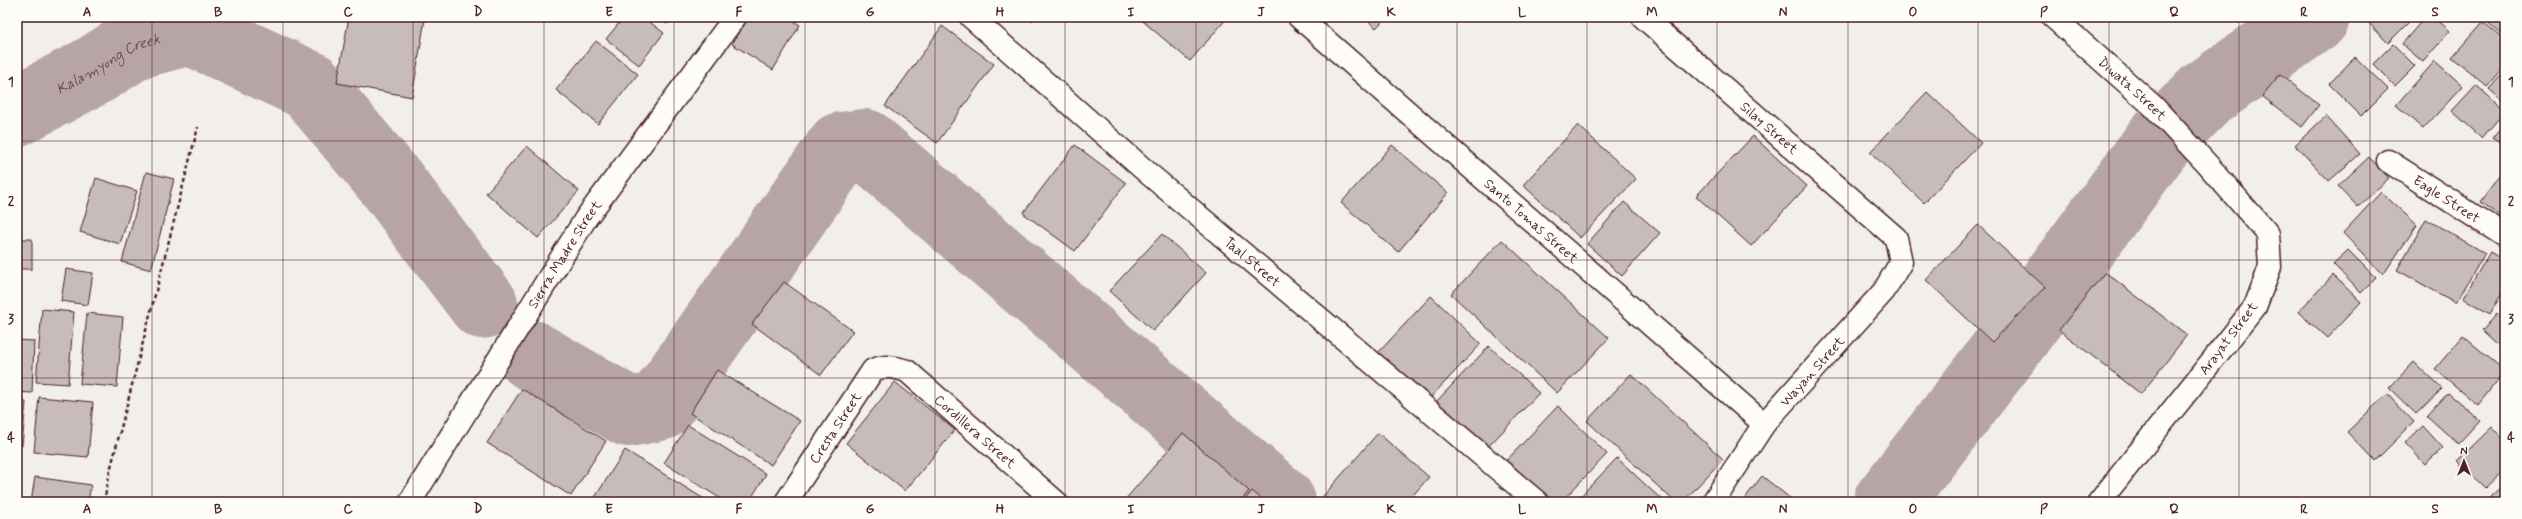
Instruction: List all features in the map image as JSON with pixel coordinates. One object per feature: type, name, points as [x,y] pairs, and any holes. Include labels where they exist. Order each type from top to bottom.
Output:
[{"type":"street","name":"Sierra Madre Street","points":[[410,502],[586,218],[735,17]]},
{"type":"street","name":"Taal Street","points":[[972,17],[1149,174],[1537,502]]},
{"type":"street","name":"Santo Tomas Street","points":[[1299,17],[1764,424]]},
{"type":"street","name":"Silay Street","points":[[1643,17],[1896,238]]},
{"type":"street","name":"Diwata Street","points":[[2053,17],[2153,106],[2207,164]]},
{"type":"street","name":"Eagle Street","points":[[2388,161],[2505,236]]},
{"type":"street","name":"Arayat Street","points":[[2099,502],[2255,307],[2270,267],[2268,234],[2207,164]]},
{"type":"street","name":"Wayan Street","points":[[1713,502],[1764,424],[1884,291],[1901,262],[1896,238]]},
{"type":"street","name":"Cresta Street","points":[[786,502],[873,370],[882,366],[893,366]]},
{"type":"street","name":"Cordillera Street","points":[[893,366],[907,371],[1056,502]]},
{"type":"path","points":[[104,502],[110,471],[160,271],[198,127]]},
{"type":"building","points":[[349,17],[413,17],[425,19],[412,97],[337,83]]},
{"type":"building","points":[[624,17],[643,17],[664,33],[639,65],[606,39]]},
{"type":"building","points":[[657,17],[671,17],[667,24]]},
{"type":"building","points":[[749,17],[787,17],[800,25],[773,70],[732,44]]},
{"type":"building","points":[[1027,17],[1036,17],[1032,21]]},
{"type":"building","points":[[1138,17],[1228,17],[1190,61]]},
{"type":"building","points":[[1364,17],[1387,17],[1376,28]]},
{"type":"building","points":[[2366,17],[2414,17],[2388,43],[2365,19]]},
{"type":"building","points":[[2425,17],[2434,17],[2450,31],[2423,62],[2402,44]]},
{"type":"building","points":[[2489,17],[2505,17],[2505,37],[2486,21]]},
{"type":"building","points":[[2483,22],[2505,40],[2505,66],[2487,87],[2452,57]]},
{"type":"building","points":[[942,26],[994,64],[937,143],[885,106]]},
{"type":"building","points":[[596,41],[638,74],[598,124],[556,90]]},
{"type":"building","points":[[2393,44],[2415,66],[2395,86],[2373,64]]},
{"type":"building","points":[[2355,57],[2388,89],[2361,116],[2329,84]]},
{"type":"building","points":[[2435,61],[2463,86],[2423,129],[2396,105]]},
{"type":"building","points":[[2505,71],[2505,103],[2489,89]]},
{"type":"building","points":[[2280,74],[2319,105],[2302,127],[2262,96]]},
{"type":"building","points":[[2476,85],[2505,111],[2482,138],[2452,111]]},
{"type":"building","points":[[1927,92],[1981,143],[1924,203],[1870,152]]},
{"type":"building","points":[[2326,116],[2360,154],[2329,181],[2295,145]]},
{"type":"building","points":[[2505,122],[2505,147],[2493,137]]},
{"type":"building","points":[[1578,125],[1636,179],[1580,238],[1523,185]]},
{"type":"building","points":[[1753,136],[1807,186],[1751,246],[1696,196]]},
{"type":"building","points":[[1075,145],[1126,183],[1075,251],[1023,213]]},
{"type":"building","points":[[1392,145],[1448,193],[1398,252],[1341,203]]},
{"type":"building","points":[[527,146],[579,191],[538,238],[486,193]]},
{"type":"building","points":[[2369,157],[2389,178],[2358,207],[2338,186]]},
{"type":"building","points":[[2505,168],[2505,220],[2480,202]]},
{"type":"building","points":[[146,172],[174,179],[151,270],[122,262]]},
{"type":"building","points":[[96,178],[137,191],[120,244],[80,232]]},
{"type":"building","points":[[2381,192],[2417,225],[2383,275],[2343,233]]},
{"type":"building","points":[[1624,202],[1660,233],[1622,276],[1587,244]]},
{"type":"building","points":[[2426,219],[2485,253],[2456,303],[2397,270]]},
{"type":"building","points":[[1978,225],[2045,287],[1992,342],[1926,280]]},
{"type":"building","points":[[1162,234],[1206,273],[1153,331],[1109,291]]},
{"type":"building","points":[[17,239],[32,239],[32,269],[17,269]]},
{"type":"building","points":[[1502,240],[1609,338],[1557,393],[1451,294]]},
{"type":"building","points":[[2348,250],[2376,278],[2361,293],[2333,264]]},
{"type":"building","points":[[2490,252],[2505,261],[2505,288],[2490,314],[2463,298]]},
{"type":"building","points":[[66,269],[93,273],[88,305],[61,301]]},
{"type":"building","points":[[2105,272],[2187,335],[2141,394],[2059,330]]},
{"type":"building","points":[[2333,275],[2361,302],[2327,338],[2298,312]]},
{"type":"building","points":[[784,282],[853,331],[821,375],[752,324]]},
{"type":"building","points":[[1431,296],[1481,344],[1429,399],[1378,353]]},
{"type":"building","points":[[42,309],[74,312],[68,384],[36,382]]},
{"type":"building","points":[[87,313],[123,317],[117,387],[80,384]]},
{"type":"building","points":[[2497,314],[2505,322],[2505,336],[2497,345],[2482,331]]},
{"type":"building","points":[[2463,336],[2505,371],[2478,405],[2435,369]]},
{"type":"building","points":[[17,340],[34,341],[32,393],[17,392]]},
{"type":"building","points":[[1489,346],[1539,393],[1486,449],[1436,402]]},
{"type":"building","points":[[2414,362],[2442,389],[2416,414],[2389,388]]},
{"type":"building","points":[[717,370],[800,421],[771,465],[690,413]]},
{"type":"building","points":[[1631,374],[1723,459],[1683,502],[1675,502],[1587,421]]},
{"type":"building","points":[[895,382],[955,430],[905,491],[846,443]]},
{"type":"building","points":[[522,389],[606,441],[571,496],[487,443]]},
{"type":"building","points":[[2448,393],[2480,420],[2458,444],[2427,416]]},
{"type":"building","points":[[2387,394],[2414,422],[2375,461],[2347,432]]},
{"type":"building","points":[[39,397],[93,402],[88,457],[34,452]]},
{"type":"building","points":[[17,401],[26,402],[22,446],[17,445]]},
{"type":"building","points":[[1558,406],[1607,454],[1561,502],[1547,502],[1505,462]]},
{"type":"building","points":[[688,425],[766,474],[749,502],[726,502],[664,463]]},
{"type":"building","points":[[2423,426],[2443,448],[2425,464],[2405,443]]},
{"type":"building","points":[[2492,427],[2505,441],[2505,469],[2485,488],[2457,461]]},
{"type":"building","points":[[1183,433],[1249,491],[1240,502],[1123,502]]},
{"type":"building","points":[[1378,433],[1429,477],[1407,502],[1318,502]]},
{"type":"building","points":[[625,450],[709,502],[592,502]]},
{"type":"building","points":[[1617,458],[1664,502],[1575,502]]},
{"type":"building","points":[[1762,476],[1795,502],[1742,502]]},
{"type":"building","points":[[35,477],[91,485],[88,502],[31,502]]},
{"type":"building","points":[[2505,483],[2505,502],[2494,502],[2490,497]]},
{"type":"building","points":[[1252,491],[1265,502],[1243,502]]},
{"type":"waterway","points":[[1888,502],[2000,357],[2159,141],[2206,94],[2315,17]]},
{"type":"waterway","name":"Kalamyong Creek","points":[[17,111],[95,70],[134,45],[190,30],[310,86],[393,185],[483,304]]},
{"type":"waterway","points":[[531,355],[629,412],[660,406],[841,147],[865,144],[1281,502]]}]
